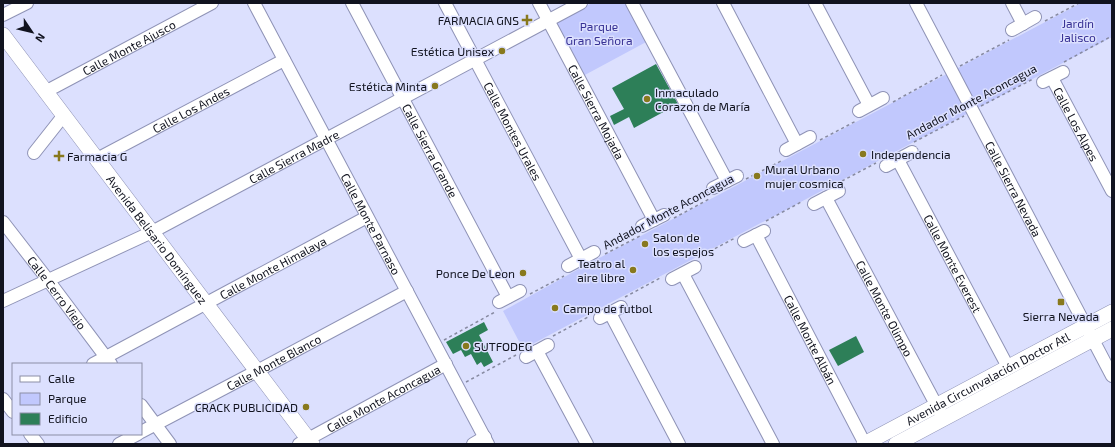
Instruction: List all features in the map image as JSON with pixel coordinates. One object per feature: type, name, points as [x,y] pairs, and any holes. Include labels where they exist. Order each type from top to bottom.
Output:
[{"type":"main road","name":"Avenida Belisario Domínguez","points":[[3,35],[257,371],[307,442]]},
{"type":"main road","name":"Avenida Circunvalación Doctor Atl","points":[[896,444],[943,419],[1089,333],[1112,312]]},
{"type":"main road","name":"Avenida Circunvalación Doctor Atl","points":[[865,444],[1008,367],[1089,333],[1112,329]]},
{"type":"street","points":[[3,15],[27,3]]},
{"type":"street","name":"Calle Monte Ajusco","points":[[45,92],[212,3]]},
{"type":"street","name":"Calle Monte Parnaso","points":[[254,3],[486,441]]},
{"type":"street","name":"Calle Sierra Grande","points":[[352,3],[402,98],[501,304]]},
{"type":"street","name":"Calle Montes Urales","points":[[445,3],[581,259]]},
{"type":"street","name":"Calle Sierra Mojada","points":[[539,3],[663,218]]},
{"type":"street","name":"Calle Sierra Madre","points":[[3,300],[152,232],[581,3]]},
{"type":"street","points":[[632,3],[735,180],[713,193]]},
{"type":"street","points":[[723,3],[797,144]]},
{"type":"street","points":[[815,3],[863,112],[885,101]]},
{"type":"street","name":"Calle Sierra Nevada","points":[[916,3],[1112,376]]},
{"type":"street","points":[[1012,3],[1023,24]]},
{"type":"street","points":[[1012,34],[1023,24],[1040,19]]},
{"type":"street","name":"Calle Los Andes","points":[[97,159],[284,60]]},
{"type":"street","points":[[1043,79],[1063,67]]},
{"type":"street","name":"Calle Los Alpes","points":[[1043,79],[1112,192]]},
{"type":"street","points":[[34,153],[64,116]]},
{"type":"street","points":[[785,155],[797,144],[814,139]]},
{"type":"street","points":[[883,163],[898,160],[911,148]]},
{"type":"street","name":"Calle Monte Everest","points":[[898,160],[1008,367]]},
{"type":"street","points":[[809,203],[826,198],[839,187]]},
{"type":"street","name":"Calle Monte Olimpo","points":[[826,198],[943,419]]},
{"type":"street","name":"Calle Monte Himalaya","points":[[98,363],[108,361],[206,303],[367,217]]},
{"type":"street","points":[[642,230],[663,218]]},
{"type":"street","name":"Calle Cerro Viejo","points":[[3,222],[108,361]]},
{"type":"street","points":[[743,238],[761,230]]},
{"type":"street","name":"Calle Monte Albán","points":[[761,230],[865,444]]},
{"type":"street","points":[[566,271],[581,259],[597,254]]},
{"type":"street","points":[[697,262],[673,276],[773,444]]},
{"type":"street","name":"Calle Monte Blanco","points":[[142,431],[407,291]]},
{"type":"street","points":[[501,304],[525,293]]},
{"type":"street","points":[[621,303],[601,315],[679,444]]},
{"type":"street","points":[[550,341],[527,354],[586,444]]},
{"type":"street","name":"Calle Monte Aconcagua","points":[[307,442],[446,364]]},
{"type":"street","points":[[142,406],[170,444]]},
{"type":"street","points":[[31,435],[38,444]]},
{"type":"street","points":[[119,444],[136,435]]},
{"type":"street","points":[[473,444],[486,441]]},
{"type":"path","points":[[1040,19],[1079,3]]},
{"type":"path","points":[[885,101],[951,70],[1012,34]]},
{"type":"path","points":[[1063,67],[1112,36]]},
{"type":"path","name":"Andador Monte Aconcagua","points":[[911,148],[972,111],[1043,79]]},
{"type":"path","points":[[814,139],[863,112]]},
{"type":"path","name":"Andador Monte Aconcagua","points":[[735,180],[785,155]]},
{"type":"path","points":[[839,187],[883,163]]},
{"type":"path","name":"Andador Monte Aconcagua","points":[[663,218],[713,193]]},
{"type":"path","points":[[761,230],[809,203]]},
{"type":"path","name":"Andador Monte Aconcagua","points":[[597,254],[642,230]]},
{"type":"path","points":[[697,262],[743,238]]},
{"type":"path","points":[[525,293],[566,271]]},
{"type":"path","points":[[621,303],[673,276]]},
{"type":"path","points":[[435,344],[501,304]]},
{"type":"path","points":[[550,341],[601,315]]},
{"type":"path","points":[[458,386],[527,354]]},
{"type":"green space","name":"Parque Gran Señora","points":[[592,3],[626,3],[648,41],[583,76],[555,22]]},
{"type":"green space","name":"Jardín Jalisco","points":[[1081,3],[1112,3],[1112,37],[523,349],[503,311],[586,265]]},
{"type":"building","name":"Inmaculado Corazon de María","points":[[656,64],[678,104],[634,128],[629,117],[614,125],[610,116],[624,109],[612,88]]},
{"type":"building","name":"SUTFODEG","points":[[484,322],[488,330],[479,335],[493,362],[484,367],[481,362],[477,365],[471,354],[465,357],[461,350],[453,354],[446,342]]},
{"type":"building","points":[[856,336],[864,352],[838,366],[829,350]]},
{"type":"place","name":"FARMACIA GNS","points":[[527,20]]},
{"type":"place","name":"Estética Unisex","points":[[502,51]]},
{"type":"place","name":"Estética Minta","points":[[435,86]]},
{"type":"place","name":"Inmaculado Corazon de María","points":[[647,99]]},
{"type":"place","name":"Independencia","points":[[863,154]]},
{"type":"place","name":"Farmacia G","points":[[59,156]]},
{"type":"place","name":"Mural Urbano mujer cosmica","points":[[757,176]]},
{"type":"place","name":"Salon de los espejos","points":[[645,244]]},
{"type":"place","name":"Teatro al aire libre","points":[[633,270]]},
{"type":"place","name":"Ponce De Leon","points":[[523,273]]},
{"type":"place","name":"Sierra Nevada","points":[[1061,302]]},
{"type":"place","name":"Campo de futbol","points":[[555,308]]},
{"type":"place","name":"SUTFODEG","points":[[466,346]]},
{"type":"place","name":"CRACK PUBLICIDAD","points":[[306,407]]}]
